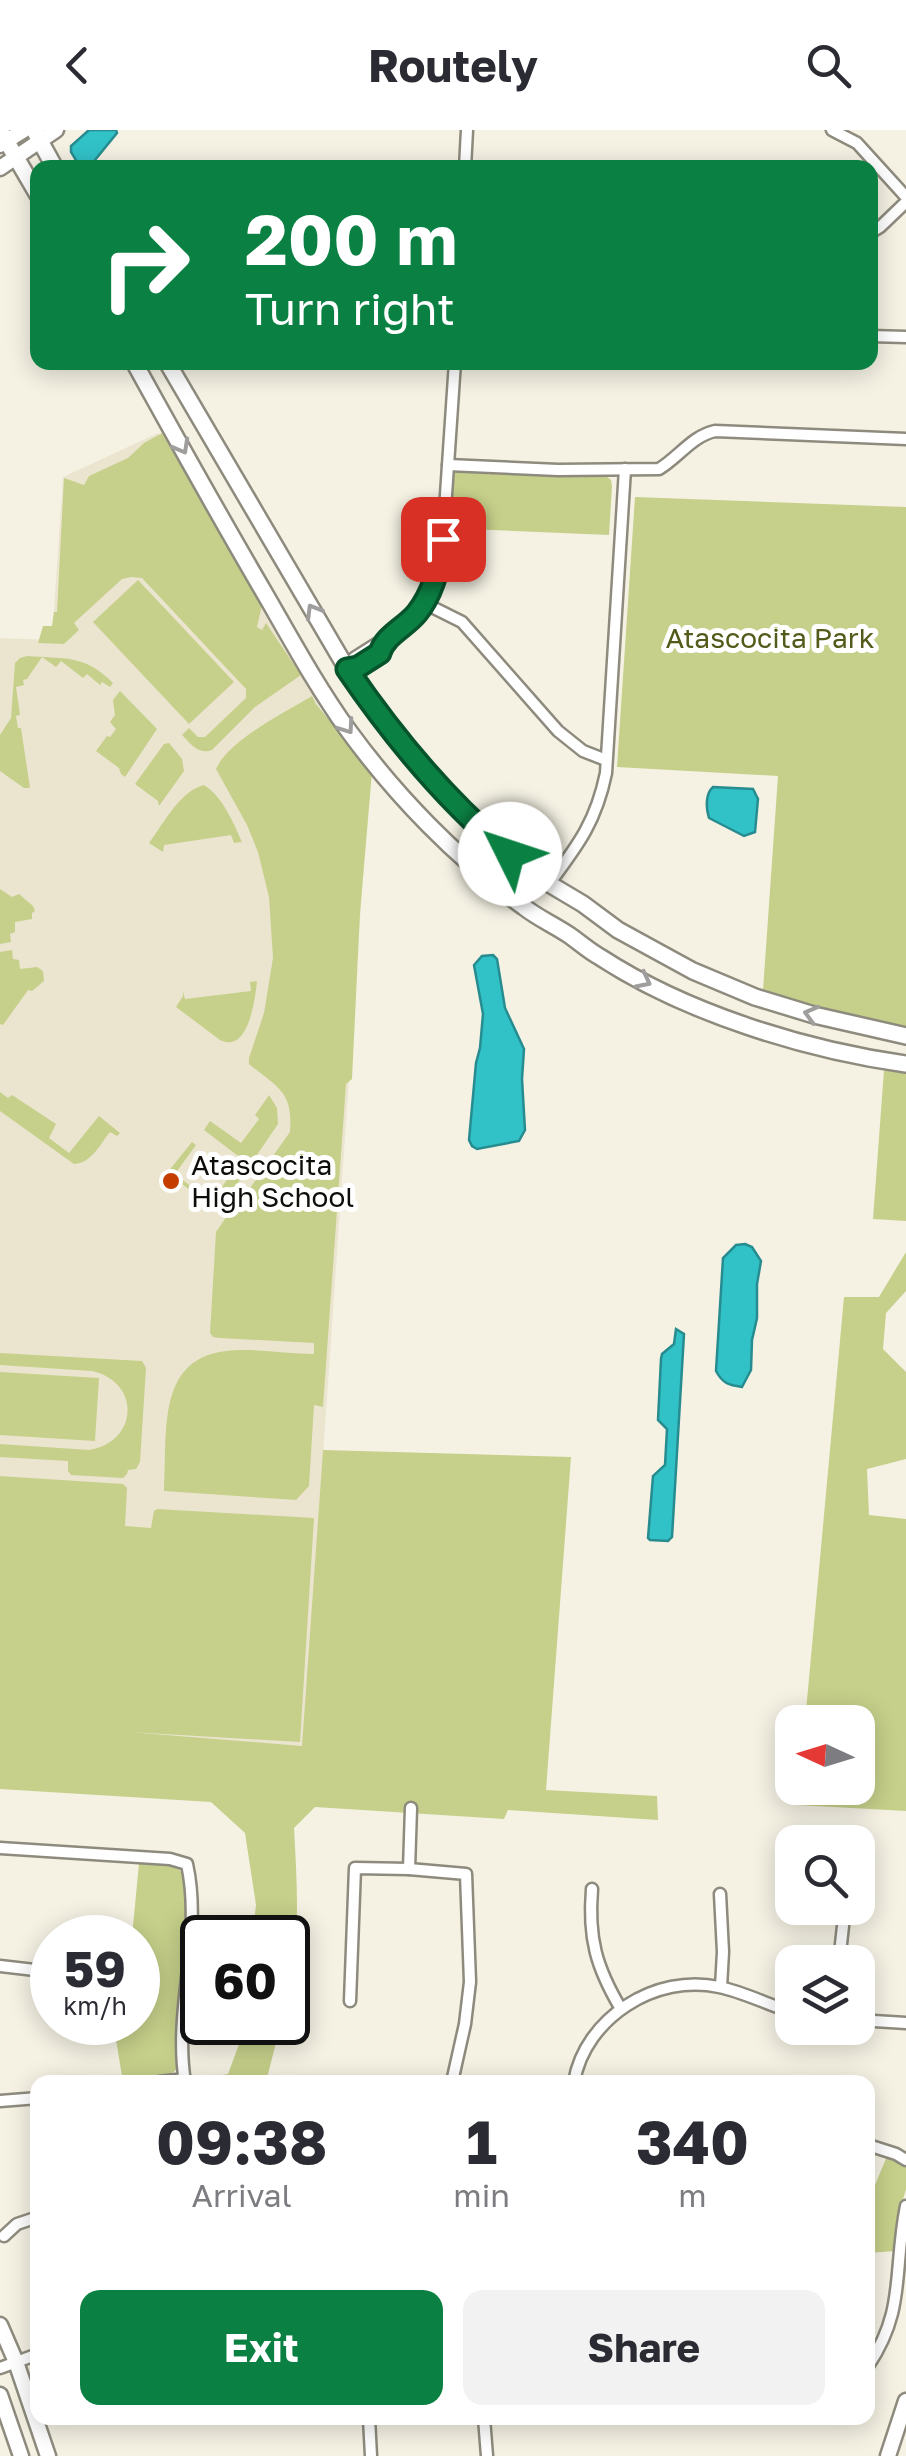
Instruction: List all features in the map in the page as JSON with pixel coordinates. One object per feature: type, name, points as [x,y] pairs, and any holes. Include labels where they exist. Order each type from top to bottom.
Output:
[{"type":"main road","points":[[24,130],[2,139],[30,182]]},
{"type":"main road","points":[[0,168],[36,135],[56,130]]},
{"type":"main road","points":[[36,135],[50,160]]},
{"type":"main road","points":[[138,370],[346,727],[416,812],[461,855],[521,905],[600,958],[681,1000],[812,1046],[906,1064]]},
{"type":"main road","points":[[171,370],[347,669],[398,741],[480,829],[549,884],[618,930],[692,971],[814,1016],[906,1036]]},
{"type":"main road","points":[[235,542],[262,526]]},
{"type":"main road","points":[[319,684],[347,669]]},
{"type":"main road","points":[[461,855],[480,829]]},
{"type":"main road","points":[[600,958],[618,930]]},
{"type":"main road","points":[[768,1032],[779,1004]]},
{"type":"main road","points":[[0,2325],[30,2403]]},
{"type":"main road","points":[[0,2395],[21,2456]]},
{"type":"main road","points":[[888,2456],[906,2401]]},
{"type":"main road","points":[[37,2425],[48,2456]]},
{"type":"street","points":[[465,160],[467,130]]},
{"type":"street","points":[[832,130],[857,143],[872,160]]},
{"type":"street","points":[[878,167],[906,199],[878,228]]},
{"type":"street","points":[[878,336],[906,337]]},
{"type":"street","points":[[347,669],[354,658],[403,628],[432,588],[441,557],[454,370]]},
{"type":"street","points":[[448,465],[659,469],[701,434],[715,432],[906,438]]},
{"type":"street","points":[[549,884],[584,837],[600,802],[625,469]]},
{"type":"street","points":[[424,604],[462,622],[558,731],[583,751],[606,760]]},
{"type":"street","points":[[409,1869],[411,1808]]},
{"type":"street","points":[[0,1848],[170,1859],[187,1864],[192,1941],[181,2033],[185,2075]]},
{"type":"street","points":[[350,2001],[355,1868],[466,1874],[470,1982],[454,2075]]},
{"type":"street","points":[[592,1889],[590,1924],[594,1949],[600,1969],[622,2008]]},
{"type":"street","points":[[720,1894],[720,1987]]},
{"type":"street","points":[[0,1966],[30,1969]]},
{"type":"street","points":[[576,2075],[599,2029],[622,2008],[663,1989],[682,1985],[720,1987],[775,2006]]},
{"type":"street","points":[[875,2021],[906,2023]]},
{"type":"street","points":[[0,2101],[30,2099]]},
{"type":"street","points":[[875,2147],[906,2160]]},
{"type":"street","points":[[875,2357],[892,2332],[902,2294],[905,2213]]},
{"type":"street","points":[[4,2236],[17,2224],[30,2220]]},
{"type":"street","points":[[0,2368],[30,2357]]},
{"type":"street","points":[[369,2425],[371,2456]]},
{"type":"street","points":[[485,2425],[487,2456]]},
{"type":"shaded area","name":"Atascocita High School","points":[[158,433],[323,713],[370,775],[303,1746],[0,1724],[0,638],[52,640],[63,477]]},
{"type":"green space","points":[[162,433],[262,605],[257,627],[262,630],[266,623],[301,675],[255,707],[207,751],[195,748],[182,735],[189,728],[198,737],[205,737],[246,698],[246,689],[142,578],[122,579],[74,623],[79,630],[64,644],[38,643],[43,626],[52,626],[57,612],[64,478],[84,485],[89,476],[128,458]]},
{"type":"green space","points":[[458,470],[605,475],[612,486],[609,535],[446,528],[451,474]]},
{"type":"green space","name":"Atascocita Park","points":[[635,497],[906,507],[906,1028],[816,1008],[763,990],[778,776],[617,767]]},
{"type":"green space","points":[[138,580],[234,682],[189,724],[93,622]]},
{"type":"green space","points":[[27,656],[63,658],[83,663],[113,683],[110,687],[102,682],[100,685],[61,661],[56,667],[42,657],[23,680],[24,685],[16,687],[20,715],[16,716],[30,788],[24,788],[0,771],[0,735],[11,718],[15,663]]},
{"type":"green space","points":[[120,691],[157,729],[125,777],[96,751],[116,729],[110,722],[115,715],[113,700]]},
{"type":"green space","points":[[312,696],[372,772],[352,1079],[346,1084],[323,1407],[314,1405],[309,1486],[296,1500],[164,1491],[167,1418],[172,1396],[180,1377],[194,1363],[214,1353],[243,1350],[314,1354],[314,1343],[220,1338],[210,1333],[216,1232],[290,1132],[289,1107],[282,1092],[249,1064],[264,1013],[273,958],[269,897],[247,825],[216,769],[222,758],[245,738]]},
{"type":"green space","points":[[169,743],[182,759],[184,771],[159,806],[158,801],[135,784],[164,744]]},
{"type":"green space","points":[[204,785],[222,803],[242,842],[234,843],[231,835],[164,845],[163,852],[149,843],[180,801]]},
{"type":"green space","points":[[0,889],[12,897],[19,894],[35,911],[32,919],[15,922],[11,942],[0,944]]},
{"type":"green space","points":[[12,950],[20,969],[37,967],[43,971],[44,981],[28,990],[3,1025],[0,952]]},
{"type":"green space","points":[[257,981],[248,1023],[237,1040],[220,1040],[176,1007],[183,991],[185,999],[251,991],[250,982]]},
{"type":"green space","points":[[884,1070],[906,1074],[906,1221],[873,1219]]},
{"type":"green space","points":[[0,1092],[8,1098],[12,1095],[56,1124],[49,1138],[69,1153],[99,1116],[120,1133],[117,1136],[110,1132],[91,1157],[74,1164],[0,1111]]},
{"type":"green space","points":[[269,1095],[277,1108],[278,1124],[225,1202],[213,1207],[167,1173],[192,1142],[196,1145],[175,1174],[211,1202],[242,1159],[204,1130],[210,1121],[241,1143],[259,1119],[255,1115]]},
{"type":"green space","points":[[906,1252],[906,1291],[886,1313],[883,1349],[906,1372],[906,1459],[867,1469],[869,1515],[906,1519],[906,1811],[797,1805],[875,1805],[875,1705],[807,1705],[844,1297],[879,1297]]},
{"type":"green space","points":[[0,1353],[142,1361],[146,1368],[140,1462],[136,1469],[128,1470],[123,1478],[71,1475],[68,1461],[0,1457],[0,1444],[89,1450],[105,1445],[117,1436],[128,1412],[126,1399],[108,1377],[92,1371],[0,1365]]},
{"type":"green space","points":[[0,1372],[99,1378],[95,1441],[0,1435]]},
{"type":"green space","points":[[323,1450],[571,1457],[546,1790],[657,1796],[658,1820],[508,1810],[504,1819],[315,1807],[294,1828],[296,1915],[255,1915],[245,1833],[211,1802],[0,1789],[0,1476],[123,1484],[127,1488],[125,1526],[151,1528],[157,1509],[314,1518],[300,1742],[129,1732],[302,1746]]},
{"type":"green space","points":[[139,1863],[164,1864],[177,1868],[184,1877],[187,1894],[187,1915],[180,1915],[178,2066],[169,2075],[122,2075],[117,2045],[160,2045],[160,1915],[134,1915]]},
{"type":"green space","points":[[238,2045],[275,2045],[268,2075],[222,2075],[228,2074]]},
{"type":"green space","points":[[887,2156],[906,2165],[906,2189],[896,2224],[895,2251],[875,2252],[875,2185]]},
{"type":"water","points":[[89,130],[117,133],[95,160],[76,160],[71,146]]},
{"type":"water","points":[[713,787],[753,789],[758,799],[755,832],[744,836],[709,818],[707,801]]},
{"type":"water","points":[[493,955],[497,959],[505,1008],[524,1049],[525,1130],[519,1141],[477,1149],[469,1140],[483,1014],[474,965],[482,956]]},
{"type":"water","points":[[736,1245],[752,1247],[761,1261],[751,1370],[742,1387],[727,1383],[716,1371],[723,1258]]},
{"type":"water","points":[[676,1329],[684,1334],[672,1537],[668,1541],[650,1540],[653,1476],[665,1465],[667,1429],[658,1420],[661,1359],[674,1344]]},
{"type":"place","name":"Atascocita High School","points":[[171,1181]]},
{"type":"route","points":[[443,539],[432,588],[416,616],[382,644],[380,653],[347,669],[398,741],[440,789],[510,854]]}]
